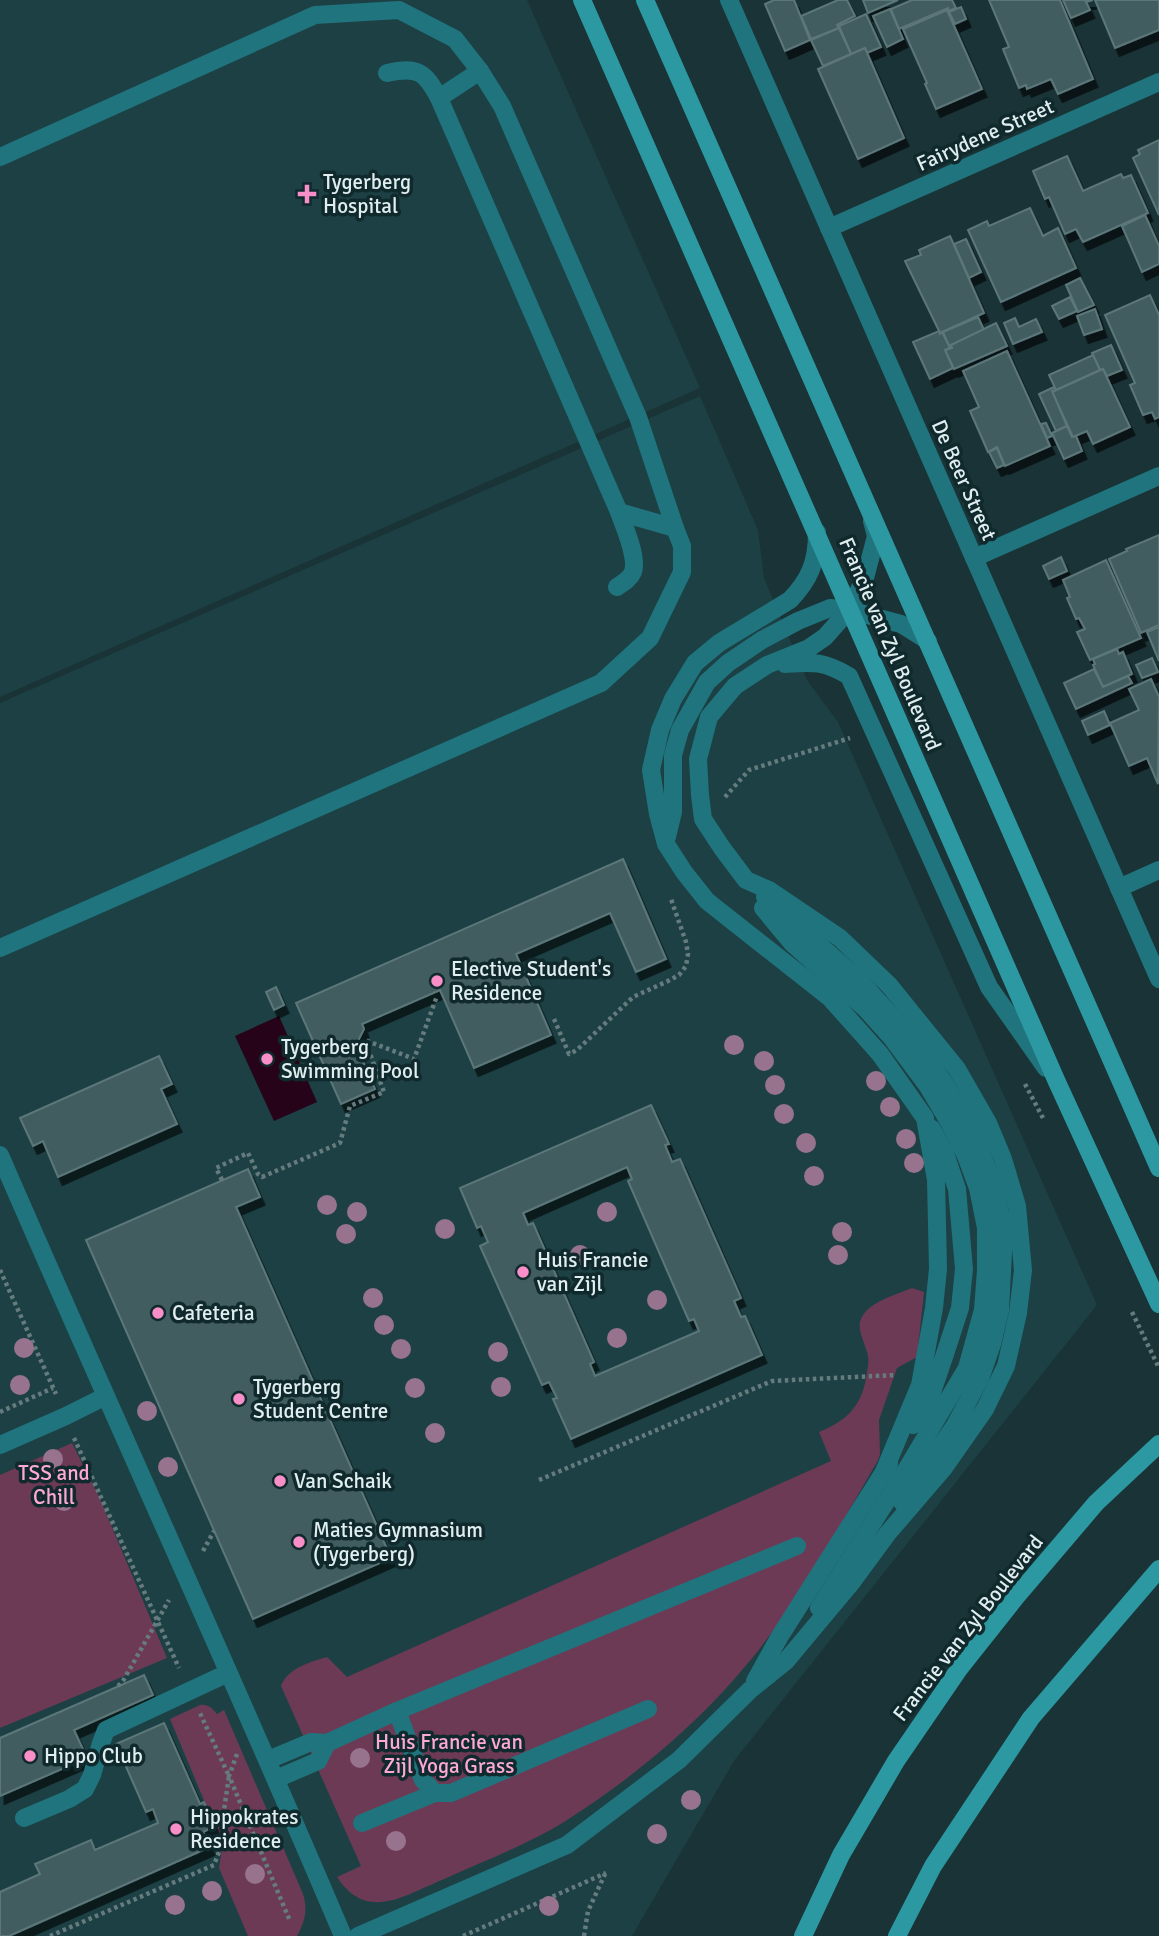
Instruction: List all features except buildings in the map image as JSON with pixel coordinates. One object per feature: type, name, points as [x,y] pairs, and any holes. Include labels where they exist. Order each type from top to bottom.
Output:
[{"type":"main road","name":"Francie van Zyl Boulevard","points":[[582,0],[1057,1082],[1159,1304]]},
{"type":"main road","name":"Francie van Zyl Boulevard","points":[[645,0],[1159,1168]]},
{"type":"main road","name":"Francie van Zyl Boulevard","points":[[803,1936],[841,1855],[896,1761],[959,1669],[1096,1503],[1159,1444]]},
{"type":"main road","points":[[897,1936],[933,1866],[1031,1718],[1158,1570]]},
{"type":"street","name":"De Beer Street","points":[[729,0],[1159,979]]},
{"type":"street","points":[[0,157],[315,15],[399,10],[455,39],[502,106],[638,417],[682,545],[682,572],[650,638],[601,683],[0,948]]},
{"type":"street","points":[[387,73],[398,70],[422,73],[429,79],[439,98],[620,512],[634,564],[627,580],[617,587]]},
{"type":"street","points":[[439,98],[480,71]]},
{"type":"street","name":"Fairydene Street","points":[[829,228],[1159,82]]},
{"type":"street","points":[[974,558],[1159,476]]},
{"type":"street","points":[[786,1661],[967,1367],[982,1310],[986,1270],[986,1228],[978,1188],[966,1156],[927,1085],[892,1038],[866,1009],[792,943],[763,907],[703,819],[698,759],[709,717],[735,686],[767,664],[809,648],[825,638],[849,610],[865,578],[876,537],[869,510]]},
{"type":"street","points":[[620,512],[675,528]]},
{"type":"street","points":[[750,1690],[780,1636],[931,1395],[960,1308],[964,1269],[957,1189],[945,1153],[925,1118],[880,1054],[830,999],[707,901],[666,844],[658,814],[651,770],[660,730],[673,699],[695,663],[719,643],[790,600],[807,582],[817,551],[817,532]]},
{"type":"street","points":[[666,844],[673,812],[673,755],[680,730],[707,682],[739,655],[798,621],[830,608],[849,610],[901,624],[928,641]]},
{"type":"street","points":[[767,664],[815,662],[831,666],[849,676],[989,987],[1057,1082]]},
{"type":"street","points":[[1119,888],[1159,870]]},
{"type":"street","points":[[358,1936],[567,1845],[679,1760],[750,1690],[786,1661],[852,1582],[888,1533],[943,1469],[985,1409],[1006,1366],[1018,1313],[1023,1270],[1017,1206],[1003,1159],[988,1123],[957,1069],[889,985],[840,938],[800,909],[747,880]]},
{"type":"street","points":[[883,1474],[920,1385],[934,1308],[938,1269],[936,1180],[925,1118]]},
{"type":"street","points":[[0,1155],[268,1760],[343,1936]]},
{"type":"street","points":[[0,1444],[106,1396]]},
{"type":"street","points":[[268,1760],[311,1742],[327,1743],[397,1711],[797,1546]]},
{"type":"street","points":[[24,1818],[85,1789],[106,1730],[228,1673]]},
{"type":"street","points":[[362,1823],[435,1793],[451,1793],[648,1709]]},
{"type":"street","points":[[397,1711],[423,1780],[435,1793]]},
{"type":"street","points":[[276,1779],[318,1760],[327,1743]]},
{"type":"path","points":[[722,800],[749,770],[860,734]]},
{"type":"path","points":[[554,1019],[569,1054],[578,1050],[633,998],[679,975],[686,967],[688,954],[670,895]]},
{"type":"path","points":[[222,1180],[216,1168],[248,1153],[262,1177],[340,1143],[350,1106],[384,1092],[365,1040],[414,1059],[437,996]]},
{"type":"path","points":[[0,1270],[71,1432],[229,1776],[290,1921]]},
{"type":"path","points":[[539,1480],[772,1381],[897,1375]]},
{"type":"path","points":[[0,1412],[53,1388]]},
{"type":"path","points":[[199,1558],[214,1531]]},
{"type":"path","points":[[118,1686],[172,1595]]},
{"type":"path","points":[[50,1936],[214,1865],[226,1834],[223,1817],[229,1776],[250,1721]]},
{"type":"path","points":[[463,1936],[606,1873],[588,1910],[584,1936]]},
{"type":"shaded area","name":"Tygerberg Hospital","points":[[0,0],[527,0],[700,388],[0,697]]},
{"type":"shaded area","points":[[700,396],[758,530],[764,578],[807,680],[838,722],[1097,1305],[734,1761],[632,1936],[0,1936],[0,703]]},
{"type":"shaded area","points":[[279,1016],[317,1102],[274,1121],[235,1036]]},
{"type":"green space","name":"Huis Francie van Zijl Yoga Grass","points":[[912,1288],[924,1292],[917,1357],[897,1368],[879,1420],[880,1455],[877,1462],[801,1591],[766,1640],[728,1686],[685,1729],[639,1769],[550,1830],[401,1898],[374,1902],[361,1899],[349,1891],[337,1877],[361,1866],[281,1686],[284,1680],[300,1667],[327,1657],[347,1677],[831,1461],[819,1432],[839,1422],[853,1410],[862,1393],[868,1360],[860,1332],[861,1319],[876,1303]]},
{"type":"green space","name":"TSS and Chill","points":[[72,1443],[100,1499],[167,1658],[0,1728],[0,1475]]},
{"type":"green space","points":[[200,1705],[210,1707],[217,1714],[224,1710],[303,1894],[305,1915],[297,1936],[248,1936],[219,1868],[222,1849],[217,1826],[170,1719]]},
{"type":"place","name":"Tygerberg Hospital","points":[[307,194]]},
{"type":"place","name":"Elective Student's Residence","points":[[437,981]]},
{"type":"place","name":"Tygerberg Swimming Pool","points":[[267,1059]]},
{"type":"place","name":"Huis Francie van Zijl","points":[[523,1272]]},
{"type":"place","name":"Cafeteria","points":[[158,1313]]},
{"type":"place","name":"Tygerberg Student Centre","points":[[239,1399]]},
{"type":"place","name":"Van Schaik","points":[[280,1481]]},
{"type":"place","name":"Maties Gymnasium (Tygerberg)","points":[[299,1542]]},
{"type":"place","name":"Hippo Club","points":[[30,1756]]},
{"type":"place","name":"Hippokrates Residence","points":[[176,1829]]}]
